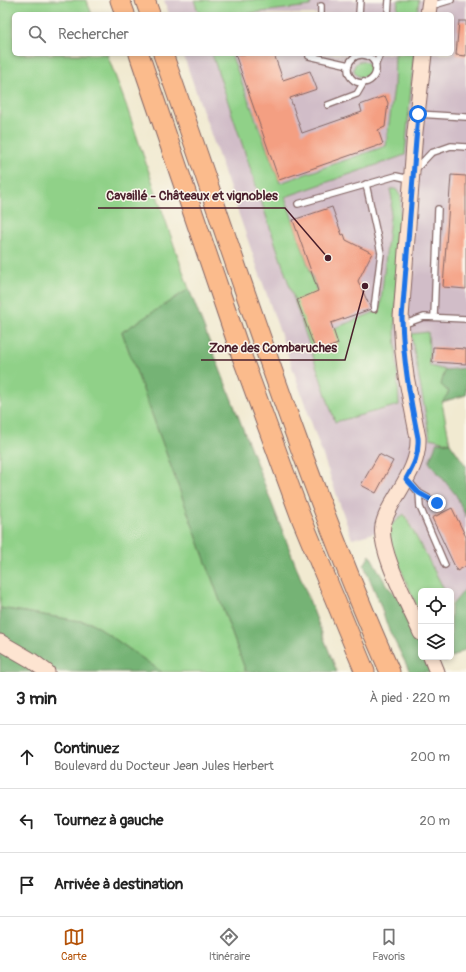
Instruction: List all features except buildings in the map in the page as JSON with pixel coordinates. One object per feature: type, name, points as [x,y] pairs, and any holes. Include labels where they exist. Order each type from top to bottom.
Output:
[{"type":"highway","points":[[120,0],[124,12]]},
{"type":"highway","points":[[145,0],[149,12]]},
{"type":"highway","points":[[140,56],[241,354],[284,472],[306,530],[365,672]]},
{"type":"highway","points":[[165,56],[253,316],[323,510],[390,672]]},
{"type":"street","points":[[418,626],[390,564],[382,533],[383,524],[387,514],[416,458],[418,448],[418,438],[406,376],[402,326],[412,176],[424,56]]},
{"type":"street","points":[[0,642],[31,660],[47,672]]},
{"type":"street","points":[[432,660],[437,672]]},
{"type":"lane","points":[[359,12],[360,0]]},
{"type":"lane","points":[[388,12],[389,0]]},
{"type":"lane","points":[[429,7],[452,0]]},
{"type":"lane","points":[[321,6],[321,12]]},
{"type":"lane","points":[[309,56],[321,56],[348,65]]},
{"type":"lane","points":[[357,56],[350,61],[348,65],[349,74],[352,78],[360,82],[364,82],[368,81],[376,70],[374,62],[371,58],[365,56]]},
{"type":"lane","points":[[375,66],[379,56]]},
{"type":"lane","points":[[328,105],[357,94],[364,82]]},
{"type":"lane","points":[[418,114],[466,117]]},
{"type":"lane","points":[[298,204],[396,176],[412,176],[431,153],[451,146],[466,147]]},
{"type":"lane","points":[[366,184],[381,253],[374,309]]},
{"type":"lane","points":[[434,317],[438,209]]},
{"type":"lane","points":[[402,326],[424,317],[466,319]]},
{"type":"lane","points":[[406,479],[419,493],[437,503]]},
{"type":"lane","points":[[419,493],[420,507],[445,565]]},
{"type":"shaded area","points":[[164,0],[466,0],[466,368],[445,370],[449,392],[442,403],[450,443],[437,443],[429,462],[456,495],[466,517],[466,588],[454,602],[454,588],[443,588],[405,514],[387,529],[352,539],[184,56],[454,56],[454,12],[168,12]]},
{"type":"green space","points":[[0,0],[86,0],[91,12],[12,12],[12,56],[108,56],[189,289],[122,332],[246,672],[162,672],[92,623],[0,608]]},
{"type":"green space","points":[[194,0],[312,0],[310,6],[260,12],[198,12]]},
{"type":"green space","points":[[398,0],[419,0],[417,12],[397,12]]},
{"type":"green space","points":[[213,56],[232,56],[280,183],[386,146],[394,87],[395,56],[414,56],[405,155],[285,197],[330,330],[380,310],[392,199],[390,189],[396,189],[401,197],[395,330],[399,405],[335,422]]},
{"type":"green space","points":[[359,61],[365,61],[370,66],[368,75],[365,77],[359,77],[354,72],[354,66]]},
{"type":"green space","points":[[189,289],[337,672],[246,672],[122,332]]},
{"type":"green space","points":[[428,332],[430,366],[445,370],[441,385],[449,392],[442,403],[450,443],[430,438],[411,334]]},
{"type":"green space","points":[[466,368],[466,395],[442,402],[449,392],[441,385],[445,370]]},
{"type":"green space","points":[[437,442],[450,443],[466,466],[466,517],[456,495],[429,462]]},
{"type":"green space","points":[[404,514],[443,588],[418,588],[418,610],[394,553],[387,529]]},
{"type":"green space","points":[[370,555],[387,586],[403,602],[418,627],[418,660],[436,660],[442,672],[410,672],[388,628],[379,601],[364,565]]},
{"type":"green space","points":[[466,588],[466,649],[454,656],[454,624],[454,602]]},
{"type":"green space","points":[[0,608],[92,623],[162,672],[0,672]]},
{"type":"place","name":"Cavaillé - Châteaux et vignobles","points":[[328,258]]},
{"type":"place","name":"Zone des Combaruches","points":[[365,286]]},
{"type":"route","points":[[418,114],[402,318],[403,352],[418,438],[418,448],[416,458],[406,479],[419,493],[437,503]]}]
